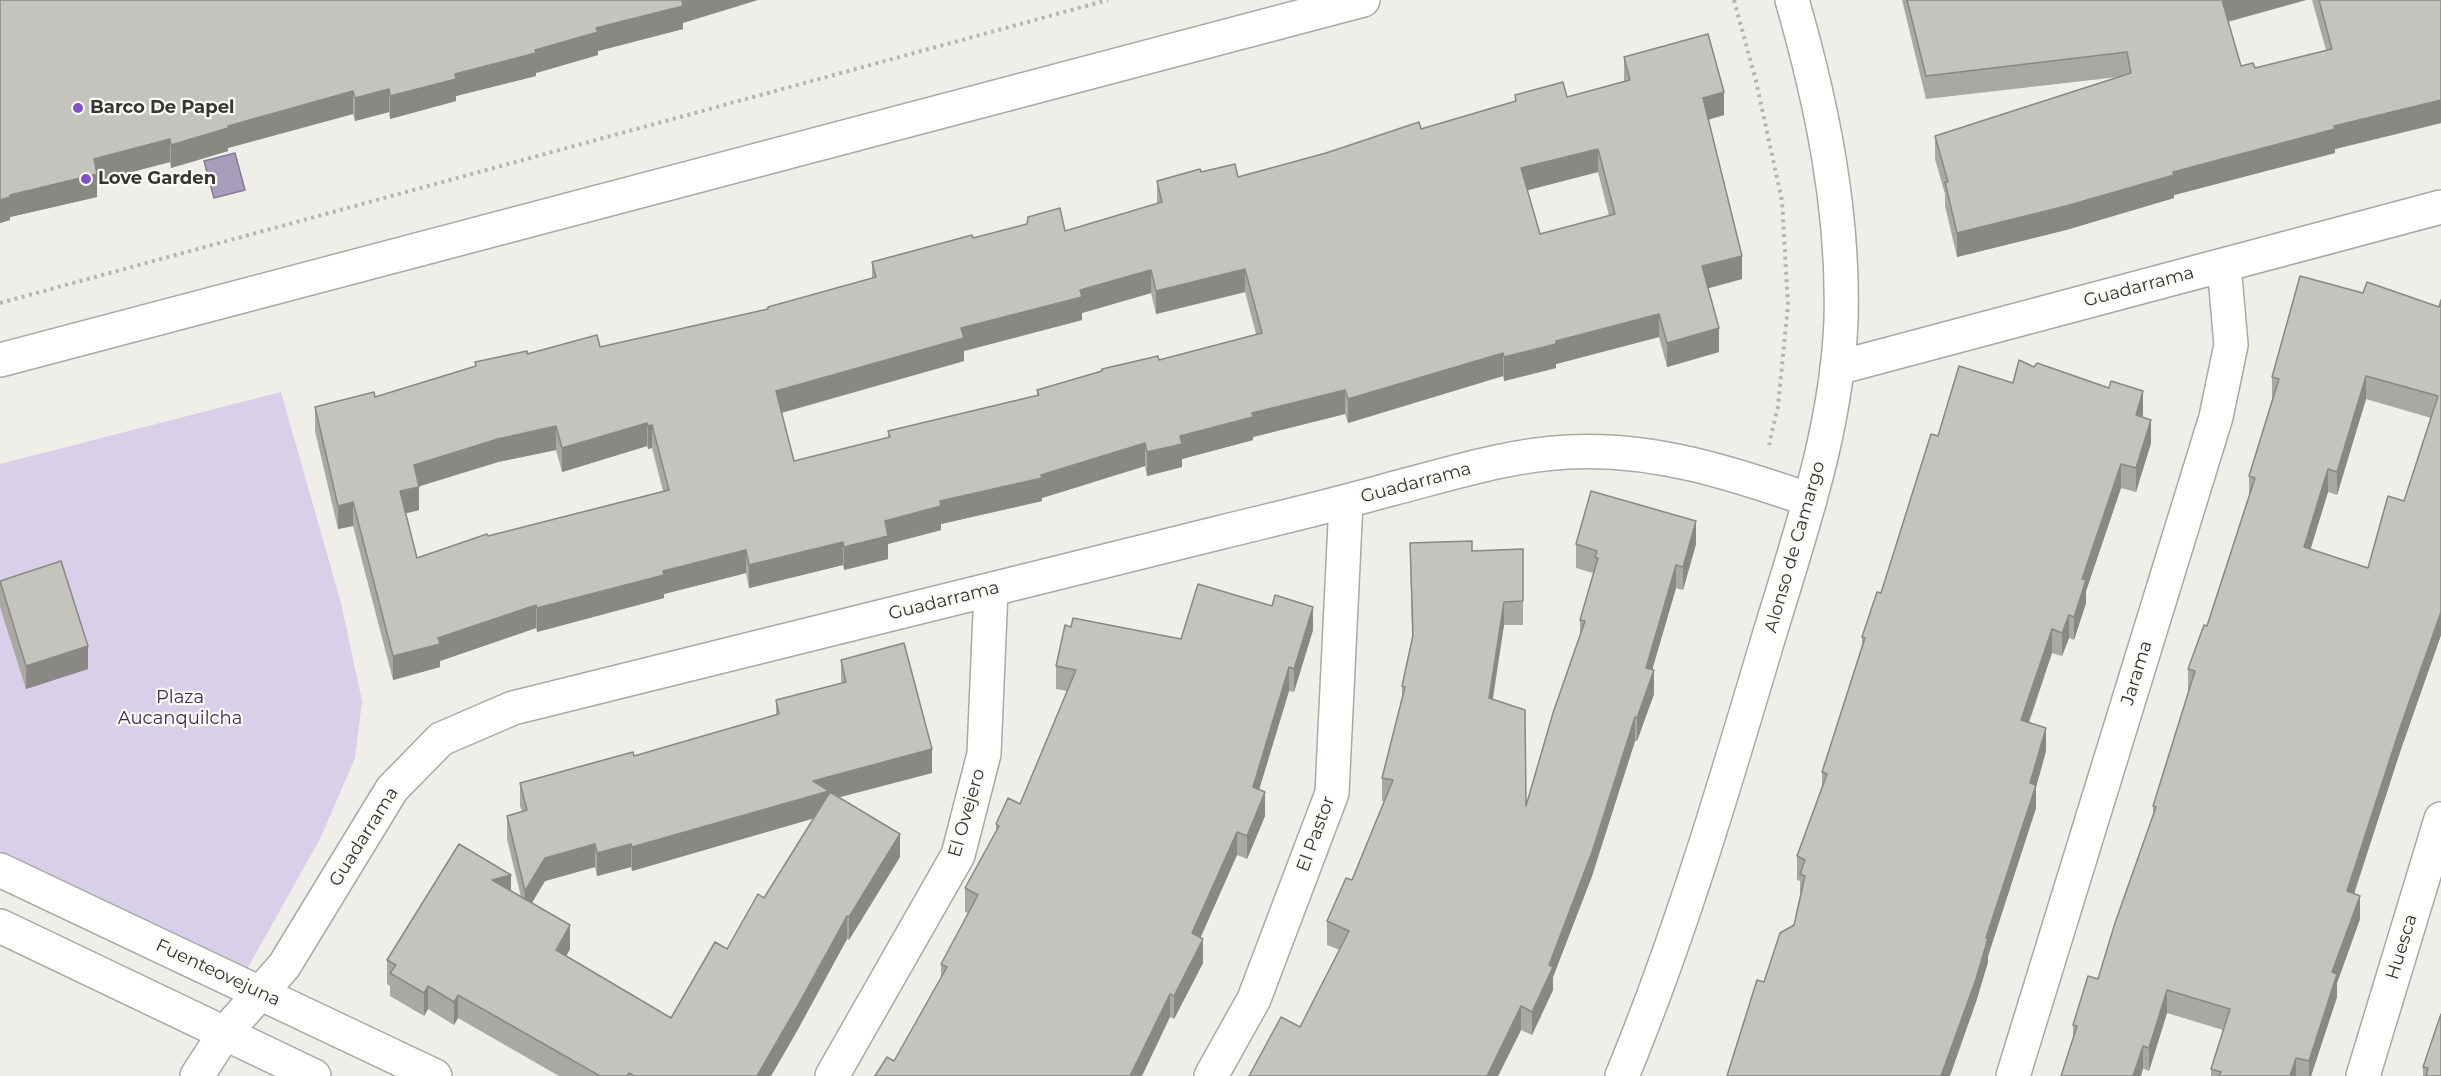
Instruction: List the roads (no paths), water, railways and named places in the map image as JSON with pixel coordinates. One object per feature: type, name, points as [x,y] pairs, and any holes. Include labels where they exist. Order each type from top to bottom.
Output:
[{"type":"street","points":[[0,360],[1363,0]]},
{"type":"street","name":"Alonso de Camargo","points":[[1622,1076],[1654,999],[1712,826],[1810,500],[1827,435],[1837,368],[1841,275],[1837,218],[1829,157],[1815,86],[1792,0]]},
{"type":"street","name":"Guadarrama","points":[[1837,368],[2441,207]]},
{"type":"street","name":"Jarama","points":[[2013,1076],[2216,417],[2231,345],[2224,265]]},
{"type":"street","name":"Guadarrama","points":[[197,1076],[224,1034],[284,966],[392,789],[441,739],[513,708],[1346,502],[1491,462],[1570,452],[1646,455],[1682,461],[1810,500]]},
{"type":"street","name":"El Pastor","points":[[1211,1076],[1254,999],[1332,793],[1346,502]]},
{"type":"street","name":"El Ovejero","points":[[832,1076],[958,855],[984,754],[991,590]]},
{"type":"street","name":"Huesca","points":[[2362,1076],[2441,819]]},
{"type":"street","name":"Fuenteovejuna","points":[[0,870],[435,1076]]},
{"type":"street","points":[[0,926],[314,1076]]},
{"type":"place","name":"Barco De Papel","points":[[78,108]]},
{"type":"place","name":"Love Garden","points":[[86,179]]},
{"type":"park label","name":"Plaza Aucanquilcha","points":[[180,708]]}]
